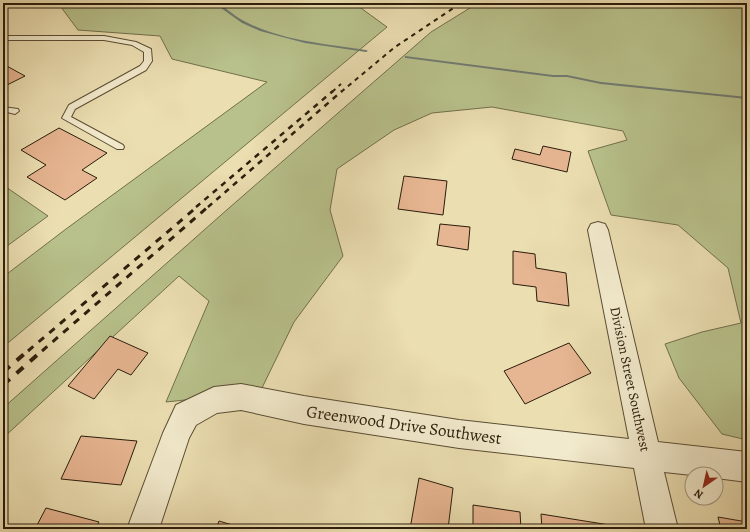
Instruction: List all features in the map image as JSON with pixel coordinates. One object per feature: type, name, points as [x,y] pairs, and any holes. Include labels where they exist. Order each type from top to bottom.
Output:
[{"type":"street","name":"Division Street Southwest","points":[[598,230],[662,529]]},
{"type":"street","name":"Greenwood Drive Southwest","points":[[143,529],[177,432],[186,415],[214,400],[241,398],[304,410],[459,434],[646,457],[747,467]]},
{"type":"lane","points":[[3,38],[104,38],[134,43],[148,52],[148,61],[143,68],[72,107],[66,118],[120,147]]},
{"type":"lane","points":[[3,109],[15,111]]},
{"type":"green space","points":[[58,3],[354,3],[387,27],[3,347],[3,277],[267,82],[172,59],[160,36],[78,30]]},
{"type":"green space","points":[[478,3],[698,3],[704,5],[747,3],[747,440],[722,434],[679,378],[665,344],[702,332],[741,323],[728,268],[678,225],[611,215],[588,151],[627,140],[623,131],[492,107],[432,113],[394,130],[337,169],[330,210],[343,256],[294,322],[260,392],[166,402],[209,301],[179,276],[3,438],[3,408],[431,32]]},
{"type":"green space","points":[[3,185],[48,216],[3,249]]},
{"type":"building","points":[[3,64],[25,76],[3,87]]},
{"type":"building","points":[[59,128],[107,153],[82,170],[97,178],[65,200],[27,177],[46,165],[21,150]]},
{"type":"building","points":[[543,146],[571,152],[567,172],[512,159],[515,149],[540,155]]},
{"type":"building","points":[[404,176],[447,181],[443,215],[398,209]]},
{"type":"building","points":[[440,224],[470,227],[468,250],[437,245]]},
{"type":"building","points":[[513,251],[535,254],[536,268],[566,273],[569,306],[537,301],[536,287],[513,284]]},
{"type":"building","points":[[110,336],[148,353],[131,375],[118,369],[94,399],[68,386]]},
{"type":"building","points":[[569,343],[591,373],[525,404],[504,371]]},
{"type":"building","points":[[81,436],[137,441],[121,485],[61,479]]},
{"type":"building","points":[[419,478],[453,488],[448,529],[410,529]]},
{"type":"building","points":[[473,505],[520,512],[521,529],[473,529]]},
{"type":"building","points":[[46,508],[99,522],[95,529],[35,529]]},
{"type":"building","points":[[541,514],[622,527],[622,529],[542,529]]},
{"type":"building","points":[[718,517],[747,522],[747,529],[721,529]]},
{"type":"building","points":[[219,521],[239,527],[238,529],[216,529]]},
{"type":"waterway","points":[[216,3],[243,22],[276,35],[305,42],[366,51]]},
{"type":"waterway","points":[[406,57],[553,76],[567,76],[601,83],[747,98]]},
{"type":"railway","points":[[341,92],[395,47],[461,3]]},
{"type":"railway","points":[[332,92],[341,84]]},
{"type":"railway","points":[[196,207],[333,91]]},
{"type":"railway","points":[[208,207],[342,91]]},
{"type":"railway","points":[[28,351],[198,206]]},
{"type":"railway","points":[[42,351],[209,206]]},
{"type":"railway","points":[[3,372],[29,350]]},
{"type":"railway","points":[[3,385],[43,350]]}]
